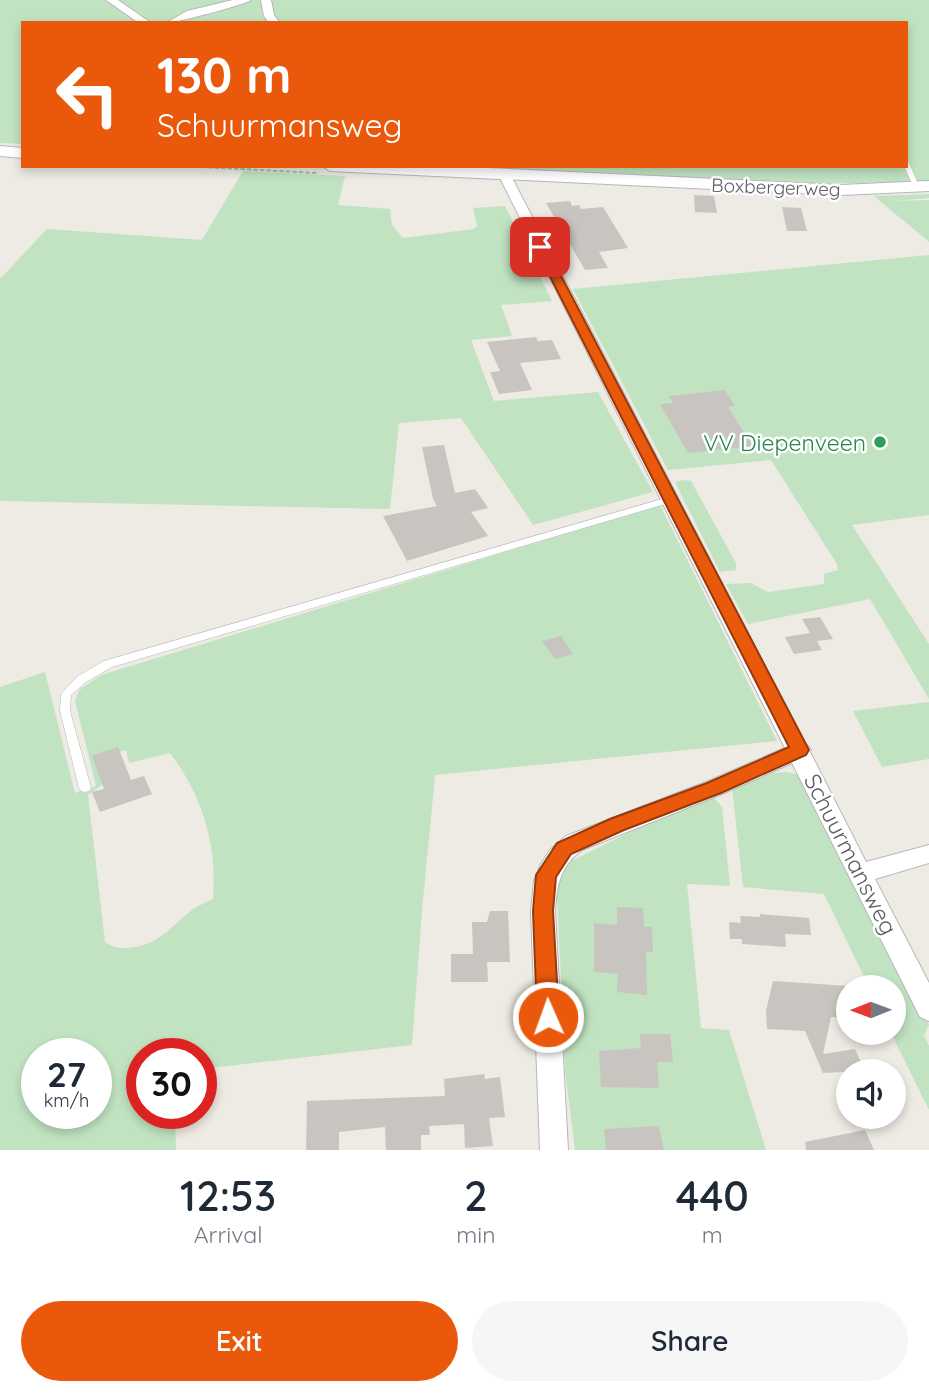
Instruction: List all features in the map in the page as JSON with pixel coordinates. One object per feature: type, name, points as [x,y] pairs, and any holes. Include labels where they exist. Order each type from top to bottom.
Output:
[{"type":"street","points":[[111,0],[143,21]]},
{"type":"street","points":[[175,21],[191,13],[246,0]]},
{"type":"street","points":[[266,0],[269,16],[273,21]]},
{"type":"street","points":[[0,151],[21,153]]},
{"type":"street","name":"Boxbergerweg","points":[[390,168],[505,176],[841,190],[923,186]]},
{"type":"street","name":"Schuurmansweg","points":[[505,176],[669,500],[800,750],[929,1009]]},
{"type":"street","points":[[554,1150],[543,911],[546,875],[556,857],[573,843],[714,788],[800,750]]},
{"type":"street","points":[[861,873],[929,855]]},
{"type":"lane","points":[[908,166],[923,186]]},
{"type":"lane","points":[[85,788],[65,711],[66,694],[82,679],[108,664],[669,500]]},
{"type":"green space","points":[[0,0],[929,0],[929,182],[780,184],[458,168],[908,168],[908,21],[21,21],[21,144],[0,143]]},
{"type":"green space","points":[[243,171],[345,176],[338,205],[390,209],[392,225],[403,238],[474,229],[477,226],[473,208],[505,206],[552,301],[501,305],[512,336],[471,340],[494,401],[598,392],[653,492],[533,525],[461,418],[399,423],[390,509],[0,501],[0,279],[47,229],[202,240]]},
{"type":"green space","points":[[929,194],[929,198],[893,201],[929,200],[929,242],[874,196]]},
{"type":"green space","points":[[929,255],[929,515],[852,525],[929,644],[929,699],[870,599],[748,624],[726,584],[751,583],[768,592],[824,584],[824,574],[838,570],[837,564],[771,460],[668,470],[573,289]]},
{"type":"green space","points":[[691,481],[736,563],[736,570],[720,572],[675,482]]},
{"type":"green space","points":[[660,505],[777,741],[435,775],[412,1045],[217,1067],[217,1038],[126,1038],[126,1129],[175,1129],[176,1150],[0,1150],[0,687],[45,672],[75,793],[96,786],[75,701],[79,690],[101,675]],"holes":[[[126,750],[129,763],[170,753],[199,804],[210,840],[214,879],[213,899],[193,909],[155,940],[126,948],[105,942],[88,795],[106,782],[100,757]]]},
{"type":"green space","points":[[929,702],[929,759],[882,767],[853,711]]},
{"type":"green space","points":[[788,772],[806,781],[904,975],[863,975],[824,894],[743,887],[732,788],[774,773]]},
{"type":"green space","points":[[712,796],[722,807],[730,886],[687,884],[701,1028],[729,1030],[766,1150],[575,1150],[565,1070],[557,892],[561,866]]},
{"type":"green space","points":[[906,979],[929,1025],[924,1035],[929,1046],[929,1110],[897,1045],[906,1045]]},
{"type":"building","points":[[694,195],[714,196],[717,213],[695,212]]},
{"type":"building","points":[[570,201],[572,206],[579,205],[581,209],[603,207],[628,248],[599,252],[608,268],[585,270],[546,203]]},
{"type":"building","points":[[782,207],[801,208],[807,231],[787,231]]},
{"type":"building","points":[[536,337],[538,341],[552,340],[561,359],[520,363],[532,390],[499,394],[490,372],[500,371],[487,342]]},
{"type":"building","points":[[725,390],[735,406],[728,407],[753,446],[688,453],[660,404],[673,403],[669,396]]},
{"type":"building","points":[[444,445],[455,493],[475,489],[488,508],[471,512],[488,536],[407,561],[383,516],[437,506],[433,499],[422,447]]},
{"type":"building","points":[[820,617],[833,639],[817,641],[822,650],[794,654],[785,637],[810,633],[802,619]]},
{"type":"building","points":[[561,636],[573,654],[555,659],[542,641]]},
{"type":"building","points":[[118,747],[131,780],[144,776],[152,794],[100,812],[92,792],[104,789],[92,756]]},
{"type":"building","points":[[617,907],[643,908],[644,927],[652,927],[653,952],[646,951],[647,995],[617,992],[618,974],[594,972],[594,923],[617,925]]},
{"type":"building","points":[[490,911],[508,911],[510,962],[487,962],[488,982],[451,982],[451,954],[473,954],[472,922],[487,922]]},
{"type":"building","points":[[760,914],[809,918],[811,935],[785,934],[786,947],[742,944],[742,939],[730,939],[729,922],[741,923],[740,916],[760,917]]},
{"type":"building","points":[[773,981],[836,985],[836,1017],[831,1017],[823,1054],[855,1049],[860,1059],[836,1059],[836,1072],[823,1073],[805,1031],[767,1029],[766,1011]]},
{"type":"building","points":[[640,1034],[670,1034],[673,1062],[657,1062],[659,1088],[601,1087],[599,1051],[641,1048]]},
{"type":"building","points":[[484,1074],[485,1079],[500,1077],[505,1117],[489,1118],[493,1146],[465,1148],[464,1124],[429,1126],[430,1135],[421,1135],[421,1150],[386,1150],[385,1127],[339,1132],[339,1150],[306,1150],[307,1101],[445,1096],[444,1079]]},
{"type":"building","points":[[659,1126],[664,1150],[606,1150],[604,1129]]},
{"type":"building","points":[[865,1130],[874,1150],[806,1150],[805,1142]]},
{"type":"place","name":"VV Diepenveen","points":[[880,442]]},
{"type":"route","points":[[540,247],[800,750],[714,788],[573,843],[556,857],[546,875],[543,911],[548,1017]]}]
